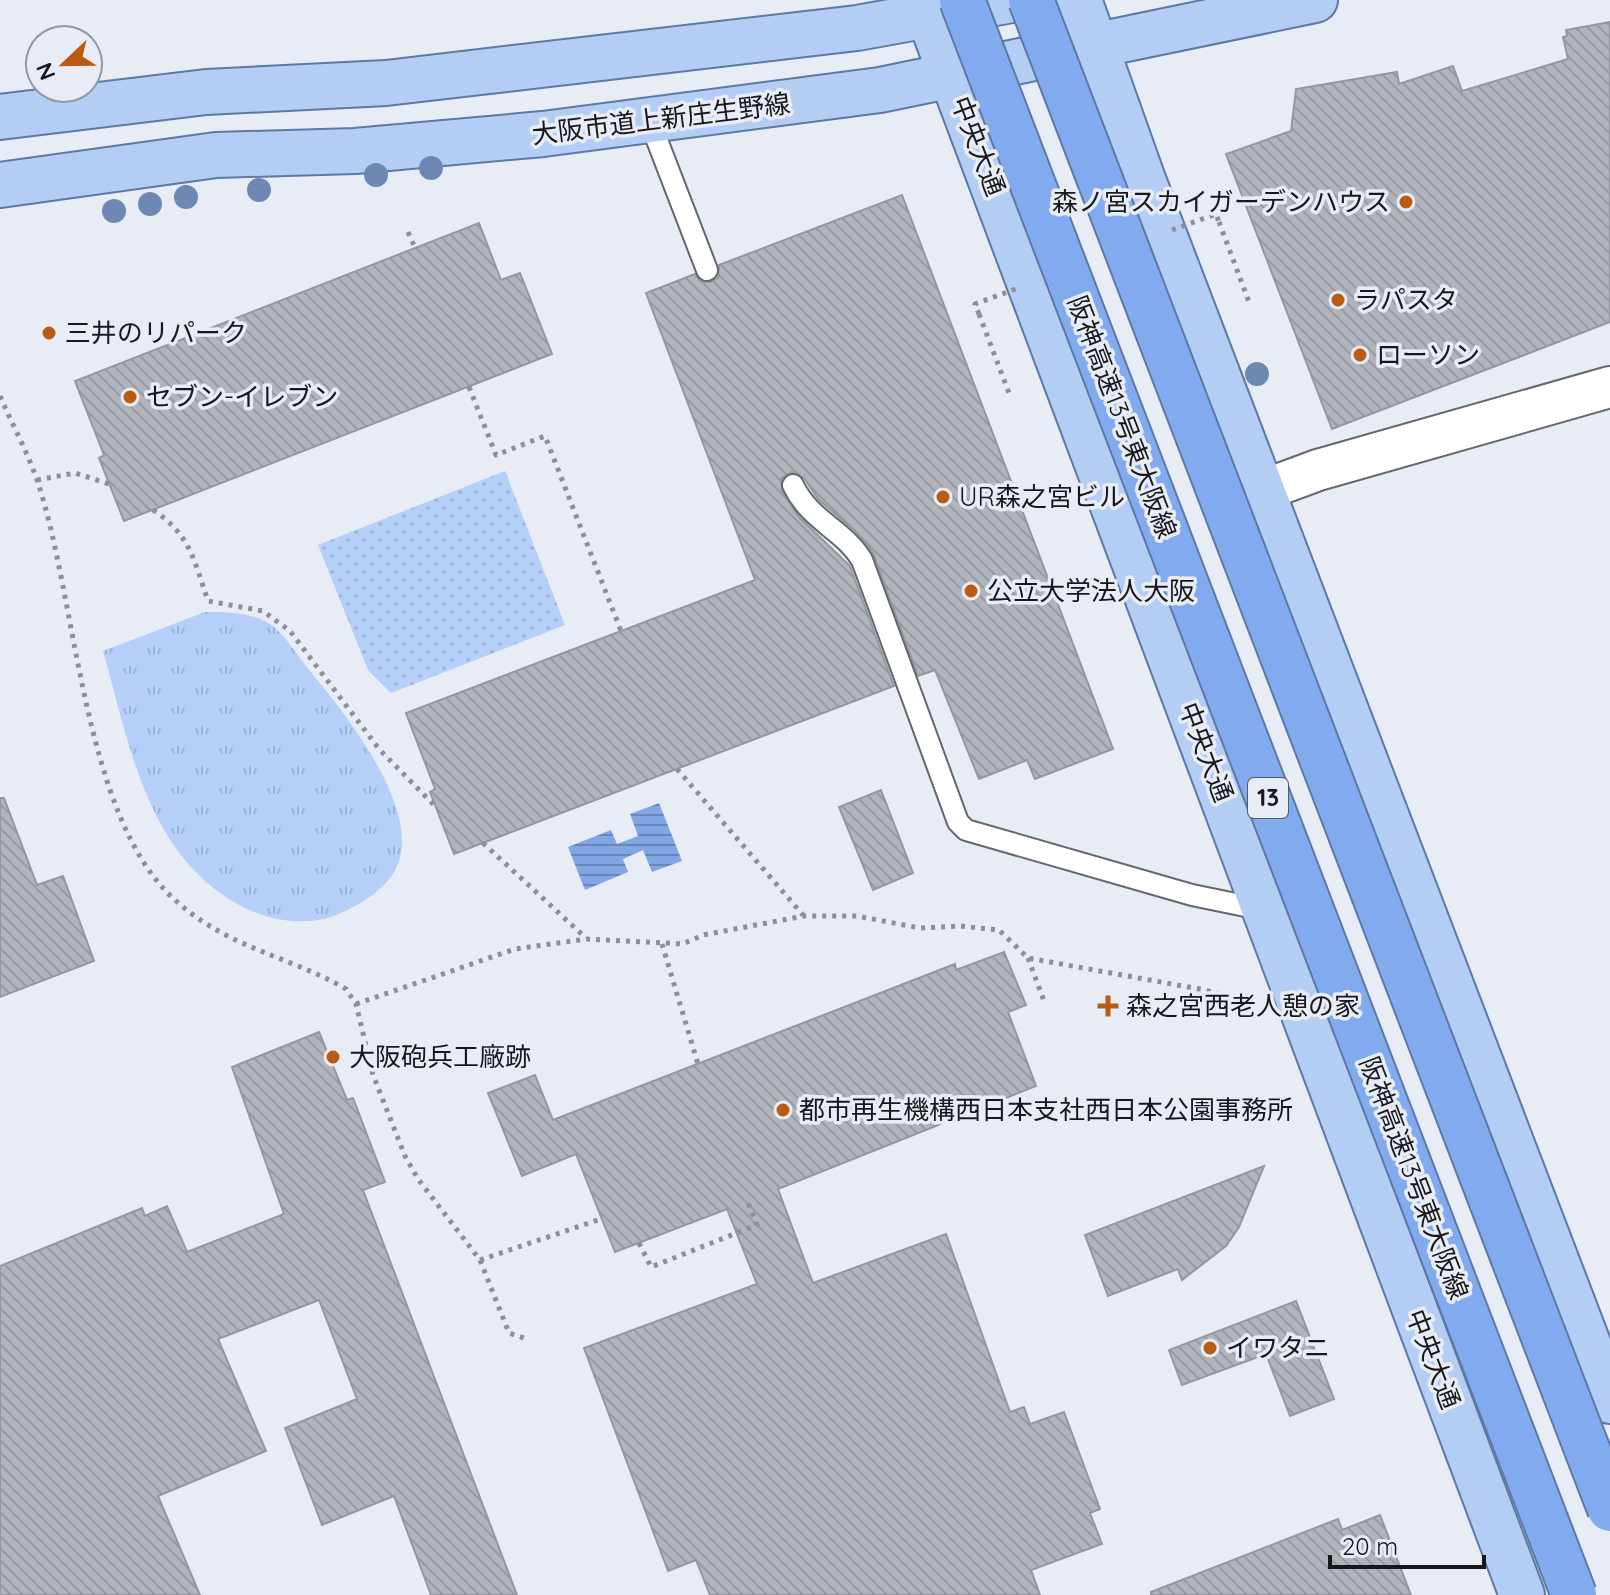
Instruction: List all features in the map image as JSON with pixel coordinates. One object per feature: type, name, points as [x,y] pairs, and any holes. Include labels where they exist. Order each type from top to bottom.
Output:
[{"type":"highway","name":"13","points":[[1031,0],[1610,1509]]},
{"type":"highway","name":"阪神高速13号東大阪線","points":[[938,6],[1574,1595]]},
{"type":"main road","points":[[0,117],[206,92],[386,83],[938,6],[1012,0]]},
{"type":"main road","points":[[1079,0],[1142,177],[1610,1401]]},
{"type":"main road","name":"大阪市道上新庄生野線","points":[[0,185],[216,155],[355,151],[650,122],[952,78],[1096,44],[1315,0]]},
{"type":"main road","name":"中央大通","points":[[938,6],[952,78],[1522,1595]]},
{"type":"street","points":[[1264,490],[1318,470],[1610,387]]},
{"type":"lane","points":[[650,122],[707,270]]},
{"type":"lane","points":[[793,485],[813,516],[850,543],[862,560],[958,822],[966,830],[1192,895],[1265,910]]},
{"type":"path","points":[[1219,222],[1249,302]]},
{"type":"path","points":[[408,232],[415,248]]},
{"type":"path","points":[[979,314],[1009,393]]},
{"type":"path","points":[[469,387],[496,455],[545,436],[621,631]]},
{"type":"path","points":[[0,396],[37,480],[74,632],[90,723],[111,789],[138,853],[155,879],[176,901],[235,943],[333,981],[346,989],[356,1004],[373,1075],[405,1156],[418,1179],[480,1260],[509,1333],[527,1339]]},
{"type":"path","points":[[37,480],[75,473],[109,484]]},
{"type":"path","points":[[153,510],[175,524],[187,540],[208,601],[263,611],[290,631],[379,749],[436,807]]},
{"type":"path","points":[[677,769],[804,916]]},
{"type":"path","points":[[483,843],[587,939]]},
{"type":"path","points":[[356,1004],[515,949],[587,939],[683,944],[703,935],[804,916],[857,916],[920,928],[960,926],[999,930],[1028,958],[1044,1001]]},
{"type":"path","points":[[662,944],[698,1064]]},
{"type":"path","points":[[1028,958],[1229,997]]},
{"type":"path","points":[[639,1243],[651,1267],[757,1225],[747,1201]]},
{"type":"path","points":[[480,1260],[601,1219]]},
{"type":"green space","points":[[505,471],[565,625],[391,693],[368,670],[318,545]]},
{"type":"green space","points":[[205,612],[250,616],[267,622],[278,631],[356,730],[387,784],[402,837],[399,861],[381,888],[341,913],[320,920],[298,921],[275,918],[243,907],[211,886],[184,859],[147,796],[103,651]]},
{"type":"shaded area","points":[[659,803],[682,861],[652,872],[643,850],[623,859],[628,872],[585,890],[568,847],[611,830],[617,844],[638,836],[630,814]]},
{"type":"building","name":"森ノ宮スカイガーデンハウス","points":[[1610,22],[1610,322],[1332,429],[1226,154],[1291,131],[1296,89],[1397,72],[1399,84],[1453,66],[1462,91],[1568,59],[1563,37],[1567,36],[1566,30]]},
{"type":"building","points":[[902,195],[1113,749],[1035,779],[1027,760],[979,779],[935,670],[918,676],[873,553],[855,531],[818,499],[804,478],[792,472],[781,479],[782,491],[799,517],[850,566],[894,686],[454,854],[430,792],[435,789],[406,713],[755,580],[646,293],[695,274],[700,281],[711,282],[718,278],[719,265]]},
{"type":"building","points":[[479,223],[501,280],[520,273],[552,354],[124,521],[99,458],[104,455],[75,381]]},
{"type":"building","points":[[881,790],[913,873],[873,890],[839,807]]},
{"type":"building","points":[[0,798],[4,798],[37,885],[63,876],[94,961],[0,997]]},
{"type":"building","points":[[1004,952],[1026,1005],[1008,1012],[1036,1086],[778,1189],[813,1283],[946,1234],[1010,1412],[1024,1407],[1030,1424],[1064,1412],[1100,1509],[1090,1513],[1102,1544],[1031,1570],[1040,1595],[710,1595],[696,1560],[668,1571],[584,1348],[757,1284],[727,1209],[615,1252],[576,1154],[522,1176],[488,1093],[535,1075],[553,1120],[955,964],[956,970]]},
{"type":"building","points":[[319,1032],[347,1100],[353,1098],[385,1182],[363,1190],[517,1595],[431,1595],[394,1496],[322,1525],[285,1428],[357,1399],[319,1300],[218,1339],[266,1451],[158,1496],[200,1595],[0,1595],[0,1266],[142,1208],[145,1216],[167,1206],[187,1252],[284,1214],[232,1067]]},
{"type":"building","points":[[1264,1166],[1239,1227],[1226,1246],[1182,1280],[1178,1269],[1108,1296],[1085,1235]]},
{"type":"building","points":[[1296,1301],[1334,1399],[1290,1416],[1266,1354],[1182,1385],[1169,1350]]},
{"type":"building","points":[[1380,1515],[1411,1595],[1151,1595],[1151,1592],[1338,1519],[1342,1530]]},
{"type":"place","name":"森ノ宮スカイガーデンハウス","points":[[1406,202]]},
{"type":"place","name":"ラパスタ","points":[[1338,300]]},
{"type":"place","name":"三井のリパーク","points":[[49,333]]},
{"type":"place","name":"ローソン","points":[[1360,355]]},
{"type":"place","name":"セブン-イレブン","points":[[130,397]]},
{"type":"place","name":"UR森之宮ビル","points":[[943,497]]},
{"type":"place","name":"公立大学法人大阪","points":[[971,591]]},
{"type":"place","name":"森之宮西老人憩の家","points":[[1108,1006]]},
{"type":"place","name":"大阪砲兵工廠跡","points":[[333,1057]]},
{"type":"place","name":"都市再生機構西日本支社西日本公園事務所","points":[[783,1110]]},
{"type":"place","name":"イワタニ","points":[[1210,1348]]}]
